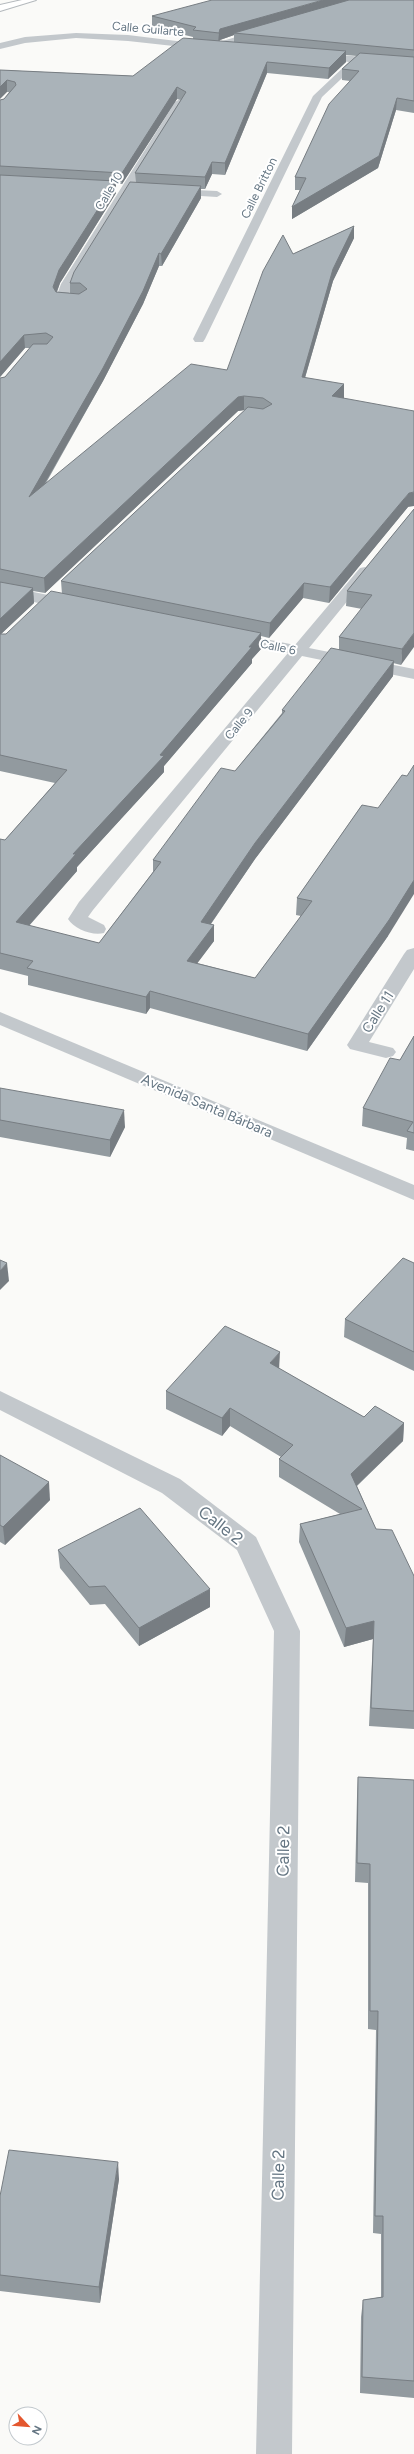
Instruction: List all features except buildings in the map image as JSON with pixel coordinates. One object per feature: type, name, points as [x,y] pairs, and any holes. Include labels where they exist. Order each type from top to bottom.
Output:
[{"type":"highway","points":[[0,8],[32,0]]},
{"type":"street","points":[[210,47],[270,30]]},
{"type":"street","name":"Calle Guilarte","points":[[0,46],[55,36],[77,35],[241,49]]},
{"type":"street","points":[[303,55],[414,64]]},
{"type":"street","name":"Calle Britton","points":[[199,339],[318,96],[357,59]]},
{"type":"street","name":"Calle 10","points":[[80,301],[61,300],[67,284],[180,102]]},
{"type":"street","points":[[111,188],[140,190]]},
{"type":"street","points":[[163,191],[217,194]]},
{"type":"street","name":"Calle 9","points":[[97,929],[77,919],[86,906],[300,651],[374,560]]},
{"type":"street","points":[[42,605],[59,589]]},
{"type":"street","points":[[0,590],[42,605],[85,607]]},
{"type":"street","name":"Calle 6","points":[[216,634],[414,674]]},
{"type":"street","name":"Calle 11","points":[[386,1052],[357,1045],[414,954]]},
{"type":"street","name":"Avenida Santa Bárbara","points":[[0,1018],[414,1193]]},
{"type":"street","name":"Calle 2","points":[[0,1400],[171,1486],[247,1544],[287,1631],[274,2454]]}]
